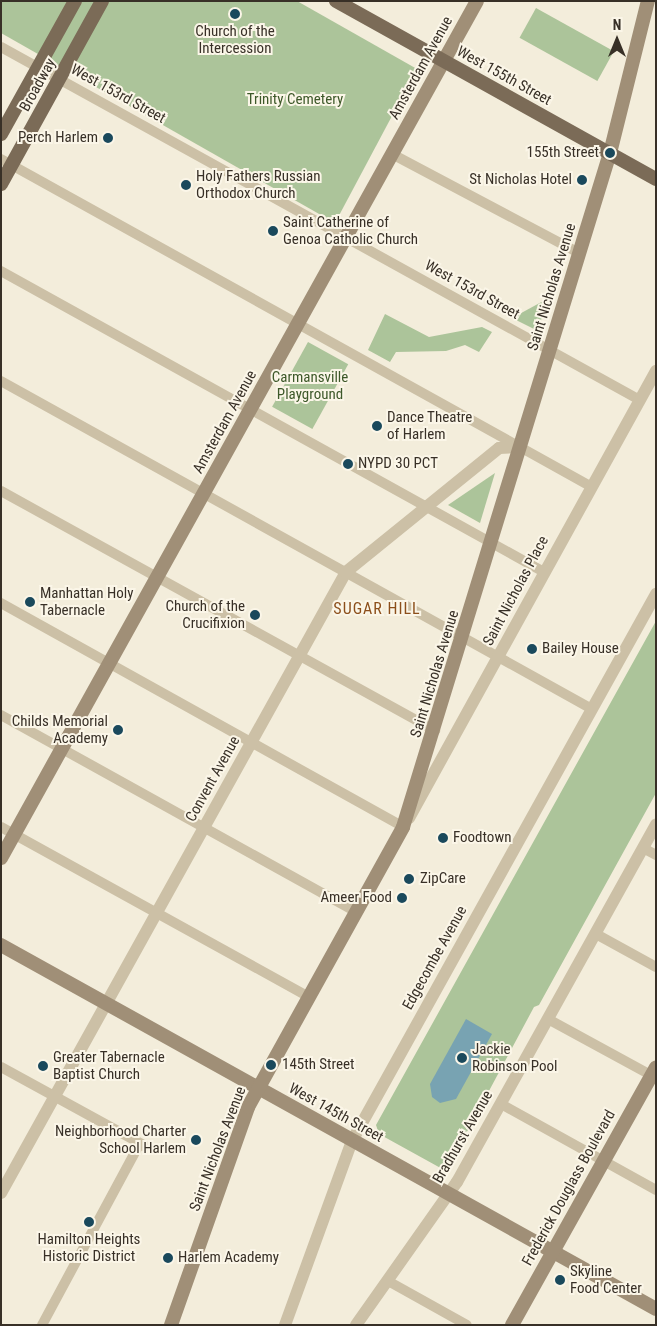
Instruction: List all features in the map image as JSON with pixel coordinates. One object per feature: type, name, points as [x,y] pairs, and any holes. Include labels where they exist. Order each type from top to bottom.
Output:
[{"type":"main road","name":"Broadway","points":[[1,134],[76,1]]},
{"type":"main road","name":"Broadway","points":[[1,184],[7,162],[60,79],[102,1]]},
{"type":"main road","name":"West 155th Street","points":[[336,1],[656,179]]},
{"type":"main road","name":"Amsterdam Avenue","points":[[1,858],[477,1]]},
{"type":"main road","name":"Saint Nicholas Avenue","points":[[171,1325],[248,1107],[403,826],[435,731],[610,153],[648,1]]},
{"type":"main road","name":"West 145th Street","points":[[1,945],[656,1309]]},
{"type":"main road","name":"Frederick Douglass Boulevard","points":[[512,1325],[654,1073]]},
{"type":"street","name":"West 153rd Street","points":[[1,47],[640,400]]},
{"type":"street","points":[[392,154],[579,253]]},
{"type":"street","points":[[7,162],[592,487]]},
{"type":"street","points":[[1,271],[544,572]]},
{"type":"street","name":"Saint Nicholas Place","points":[[403,826],[499,657],[656,371]]},
{"type":"street","points":[[1,381],[592,708]]},
{"type":"street","name":"Convent Avenue","points":[[1,1193],[5,1178],[54,1096],[157,913],[346,572],[499,448],[521,447]]},
{"type":"street","points":[[1,491],[435,731]]},
{"type":"street","name":"Edgecombe Avenue","points":[[286,1325],[352,1140],[656,594]]},
{"type":"street","points":[[1,603],[403,826]]},
{"type":"street","points":[[1,715],[356,912]]},
{"type":"street","name":"Bradhurst Avenue","points":[[356,1325],[449,1194],[656,825]]},
{"type":"street","points":[[1,826],[309,997]]},
{"type":"street","points":[[643,848],[656,855]]},
{"type":"street","points":[[596,934],[656,967]]},
{"type":"street","points":[[548,1019],[654,1073]]},
{"type":"street","points":[[1,1067],[144,1146],[140,1144],[42,1325]]},
{"type":"street","points":[[501,1104],[656,1190]]},
{"type":"street","points":[[388,1281],[467,1325]]},
{"type":"green space","name":"Trinity Cemetery","points":[[1,1],[297,1],[417,69],[335,223],[1,33]]},
{"type":"green space","points":[[536,8],[614,51],[597,81],[520,38]]},
{"type":"green space","points":[[547,299],[538,331],[512,318]]},
{"type":"green space","points":[[385,314],[429,337],[482,327],[492,332],[479,352],[465,345],[446,351],[396,352],[390,362],[368,350]]},
{"type":"green space","name":"Carmansville Playground","points":[[308,342],[348,364],[312,429],[272,407]]},
{"type":"green space","points":[[495,473],[480,523],[448,505]]},
{"type":"green space","points":[[656,621],[656,793],[539,1005],[534,1007],[446,1171],[379,1134],[376,1125]]},
{"type":"water","name":"Jackie Robinson Pool","points":[[466,1019],[492,1034],[456,1099],[440,1103],[432,1097],[430,1084]]},
{"type":"place","name":"Church of the Intercession","points":[[235,14]]},
{"type":"place","name":"Perch Harlem","points":[[108,138]]},
{"type":"place","name":"155th Street","points":[[610,153]]},
{"type":"place","name":"St Nicholas Hotel","points":[[582,180]]},
{"type":"place","name":"Holy Fathers Russian Orthodox Church","points":[[186,185]]},
{"type":"place","name":"Saint Catherine of Genoa Catholic Church","points":[[273,231]]},
{"type":"place","name":"Dance Theatre of Harlem","points":[[377,426]]},
{"type":"place","name":"NYPD 30 PCT","points":[[348,464]]},
{"type":"place","name":"Manhattan Holy Tabernacle","points":[[30,602]]},
{"type":"place","name":"Church of the Crucifixion","points":[[255,615]]},
{"type":"place","name":"Bailey House","points":[[532,649]]},
{"type":"place","name":"Childs Memorial Academy","points":[[118,730]]},
{"type":"place","name":"Foodtown","points":[[443,838]]},
{"type":"place","name":"ZipCare","points":[[409,879]]},
{"type":"place","name":"Ameer Food","points":[[402,898]]},
{"type":"place","name":"Jackie Robinson Pool","points":[[462,1058]]},
{"type":"place","name":"145th Street","points":[[271,1065]]},
{"type":"place","name":"Greater Tabernacle Baptist Church","points":[[43,1066]]},
{"type":"place","name":"Neighborhood Charter School Harlem","points":[[196,1140]]},
{"type":"place","name":"Hamilton Heights Historic District","points":[[89,1222]]},
{"type":"place","name":"Harlem Academy","points":[[168,1258]]},
{"type":"place","name":"Skyline Food Center","points":[[560,1280]]},
{"type":"district","name":"SUGAR HILL","points":[[377,609]]}]
